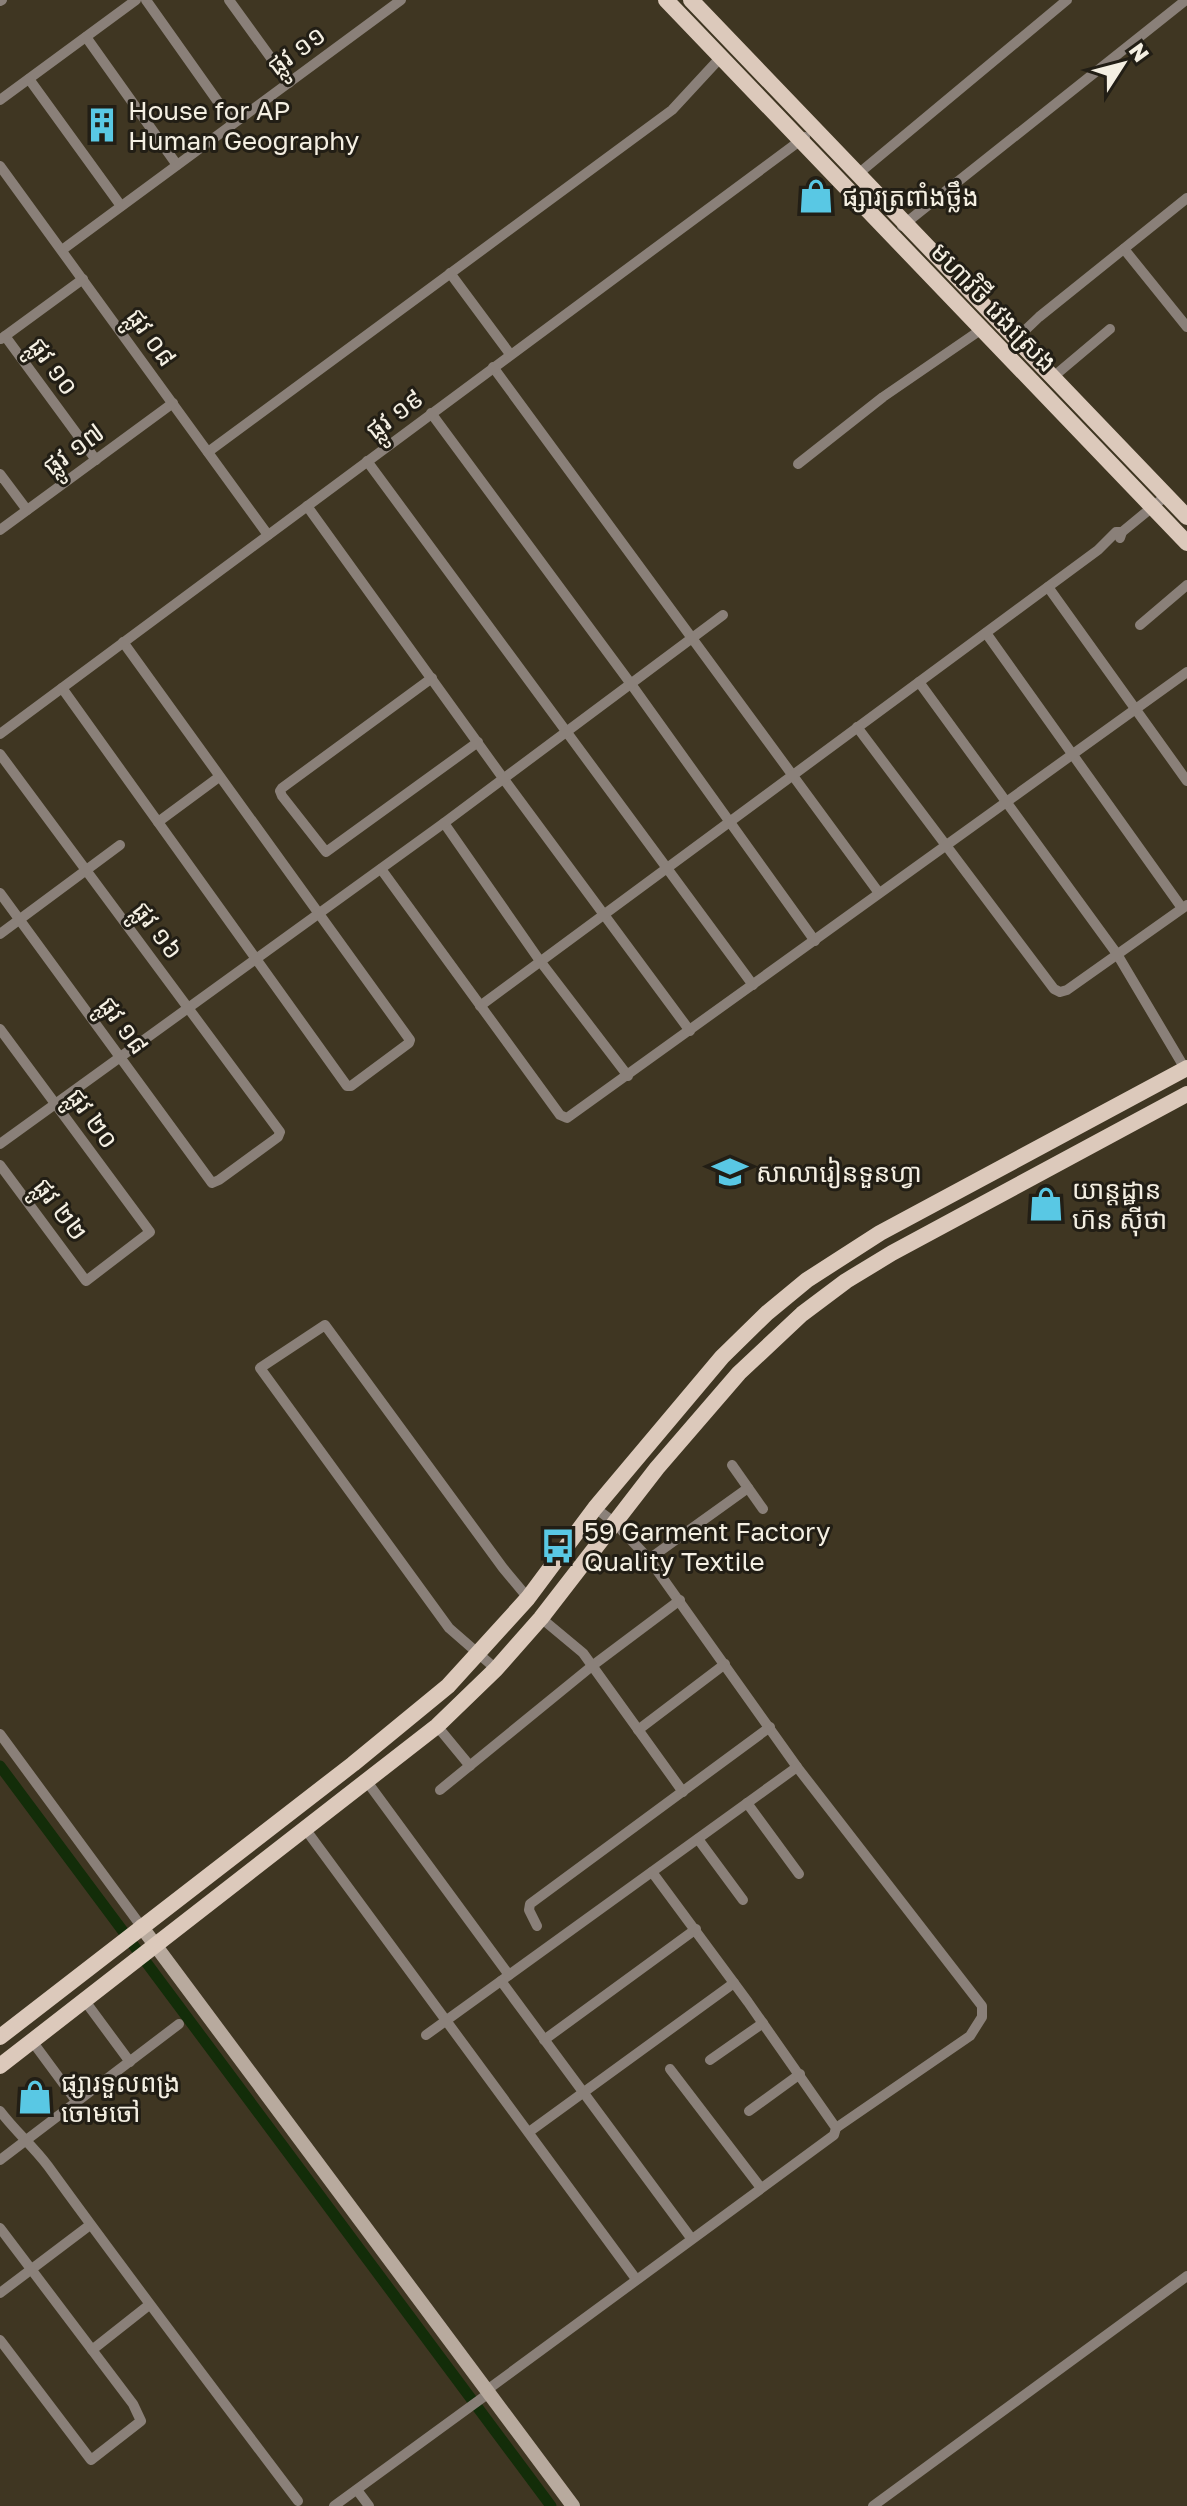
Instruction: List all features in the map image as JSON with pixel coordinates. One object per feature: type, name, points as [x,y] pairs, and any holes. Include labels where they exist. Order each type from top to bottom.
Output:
[{"type":"main road","name":"មហាវិថី វេងស្រេង","points":[[666,0],[1187,543]]},
{"type":"main road","name":"មហាវិថី វេងស្រេង","points":[[691,0],[1185,512]]},
{"type":"main road","points":[[0,2037],[419,1712],[479,1653],[528,1598],[595,1508],[722,1357],[767,1313],[820,1271],[854,1249],[1094,1116],[1186,1070]]},
{"type":"main road","points":[[0,2066],[368,1783],[437,1726],[496,1669],[541,1618],[614,1522],[739,1373],[780,1332],[866,1269],[1187,1094]]},
{"type":"main road","points":[[854,1249],[866,1269]]},
{"type":"main road","points":[[767,1313],[780,1332]]},
{"type":"street","points":[[0,100],[136,0]]},
{"type":"street","points":[[146,0],[233,123]]},
{"type":"street","points":[[229,0],[289,83]]},
{"type":"street","name":"ផ្លូវ ១១","points":[[62,250],[401,0]]},
{"type":"street","points":[[858,174],[1067,0]]},
{"type":"street","points":[[891,234],[1186,0]]},
{"type":"street","points":[[86,37],[177,165]]},
{"type":"street","points":[[208,452],[672,110],[721,57]]},
{"type":"street","points":[[29,79],[121,206]]},
{"type":"street","name":"ផ្លូវ ១៩","points":[[0,734],[814,128]]},
{"type":"street","name":"ផ្លូវ ០៨","points":[[0,166],[268,535]]},
{"type":"street","points":[[1016,339],[1187,198]]},
{"type":"street","points":[[1124,249],[1187,327]]},
{"type":"street","points":[[450,273],[510,354]]},
{"type":"street","points":[[2,338],[83,279]]},
{"type":"street","points":[[798,464],[883,397],[982,329]]},
{"type":"street","points":[[1053,377],[1110,329]]},
{"type":"street","name":"ផ្លូវ ១០","points":[[2,338],[96,460]]},
{"type":"street","points":[[493,367],[879,893]]},
{"type":"street","name":"ផ្លូវ ១៧","points":[[0,530],[173,403]]},
{"type":"street","points":[[431,413],[815,941]]},
{"type":"street","points":[[367,461],[753,985]]},
{"type":"street","points":[[0,474],[27,510]]},
{"type":"street","points":[[480,1006],[1098,550],[1116,532],[1122,532],[1167,495]]},
{"type":"street","points":[[307,506],[690,1031]]},
{"type":"street","points":[[1169,524],[1185,512]]},
{"type":"street","points":[[1140,625],[1187,585]]},
{"type":"street","points":[[1048,587],[1187,781]]},
{"type":"street","points":[[0,1144],[444,823],[723,615]]},
{"type":"street","points":[[857,727],[1054,989],[1060,992],[1067,990],[1185,907],[1070,754],[986,633]]},
{"type":"street","points":[[62,688],[347,1086],[410,1042],[123,642]]},
{"type":"street","points":[[381,869],[564,1117],[628,1076],[1187,672]]},
{"type":"street","points":[[432,678],[282,788],[282,796],[326,852],[478,742]]},
{"type":"street","points":[[919,682],[1117,954],[1186,1070]]},
{"type":"street","name":"ផ្លូវ ១៦","points":[[0,754],[280,1132],[278,1137],[212,1183]]},
{"type":"street","points":[[158,822],[219,777]]},
{"type":"street","points":[[444,823],[540,961],[628,1076]]},
{"type":"street","points":[[0,934],[120,845]]},
{"type":"street","name":"ផ្លូវ ១៨","points":[[0,893],[212,1183]]},
{"type":"street","name":"ផ្លូវ ២០","points":[[0,1029],[150,1232],[86,1281]]},
{"type":"street","name":"ផ្លូវ ២២","points":[[0,1165],[86,1281]]},
{"type":"street","points":[[496,1669],[449,1628],[260,1368],[325,1325],[528,1598]]},
{"type":"street","points":[[732,1465],[763,1509]]},
{"type":"street","points":[[649,1559],[748,1488]]},
{"type":"street","points":[[334,2506],[691,2238],[834,2135],[836,2128],[970,2036],[982,2017],[982,2006],[797,1767],[649,1559],[614,1522],[595,1508]]},
{"type":"street","points":[[440,1790],[592,1666],[680,1600]]},
{"type":"street","points":[[541,1618],[583,1653],[683,1792]]},
{"type":"street","points":[[638,1730],[725,1664]]},
{"type":"street","points":[[437,1726],[470,1766]]},
{"type":"street","points":[[537,1926],[529,1910],[530,1904],[770,1727]]},
{"type":"street","points":[[0,1734],[131,1934],[483,2397],[573,2506]]},
{"type":"street","points":[[426,2035],[797,1767]]},
{"type":"street","points":[[368,1783],[505,1978],[544,2040],[691,2238]]},
{"type":"street","points":[[747,1803],[799,1874]]},
{"type":"street","points":[[306,1830],[636,2279]]},
{"type":"street","points":[[698,1839],[743,1900]]},
{"type":"street","points":[[652,1872],[696,1929],[836,2128]]},
{"type":"street","points":[[544,2040],[696,1929]]},
{"type":"street","points":[[529,2132],[734,1983]]},
{"type":"street","points":[[85,2001],[130,2062]]},
{"type":"street","points":[[710,2060],[763,2023]]},
{"type":"street","points":[[0,2160],[179,2024]]},
{"type":"street","points":[[32,2041],[77,2102]]},
{"type":"street","points":[[670,2069],[761,2188]]},
{"type":"street","points":[[749,2111],[800,2074]]},
{"type":"street","points":[[0,2111],[39,2155],[298,2501]]},
{"type":"street","points":[[0,2293],[90,2225]]},
{"type":"street","points":[[0,2228],[137,2410],[141,2421],[91,2460],[0,2340]]},
{"type":"street","points":[[873,2506],[1187,2276]]},
{"type":"street","points":[[92,2350],[149,2305]]},
{"type":"street","points":[[357,2490],[369,2506]]},
{"type":"waterway","points":[[0,1766],[551,2506]]},
{"type":"place","name":"House for AP Human Geography","points":[[102,125]]},
{"type":"place","name":"ផ្សារត្រពាំងថ្លឹង","points":[[816,196]]},
{"type":"place","name":"សាលារៀនទួនហ្វា","points":[[730,1172]]},
{"type":"place","name":"យាន្ដដ្ឋាន ហ៊ន ស៊ីថា","points":[[1046,1204]]},
{"type":"place","name":"59 Garment Factory Quality Textile","points":[[558,1546]]},
{"type":"place","name":"ផ្សារទួលពង្រ ចោមចៅ","points":[[35,2097]]}]
